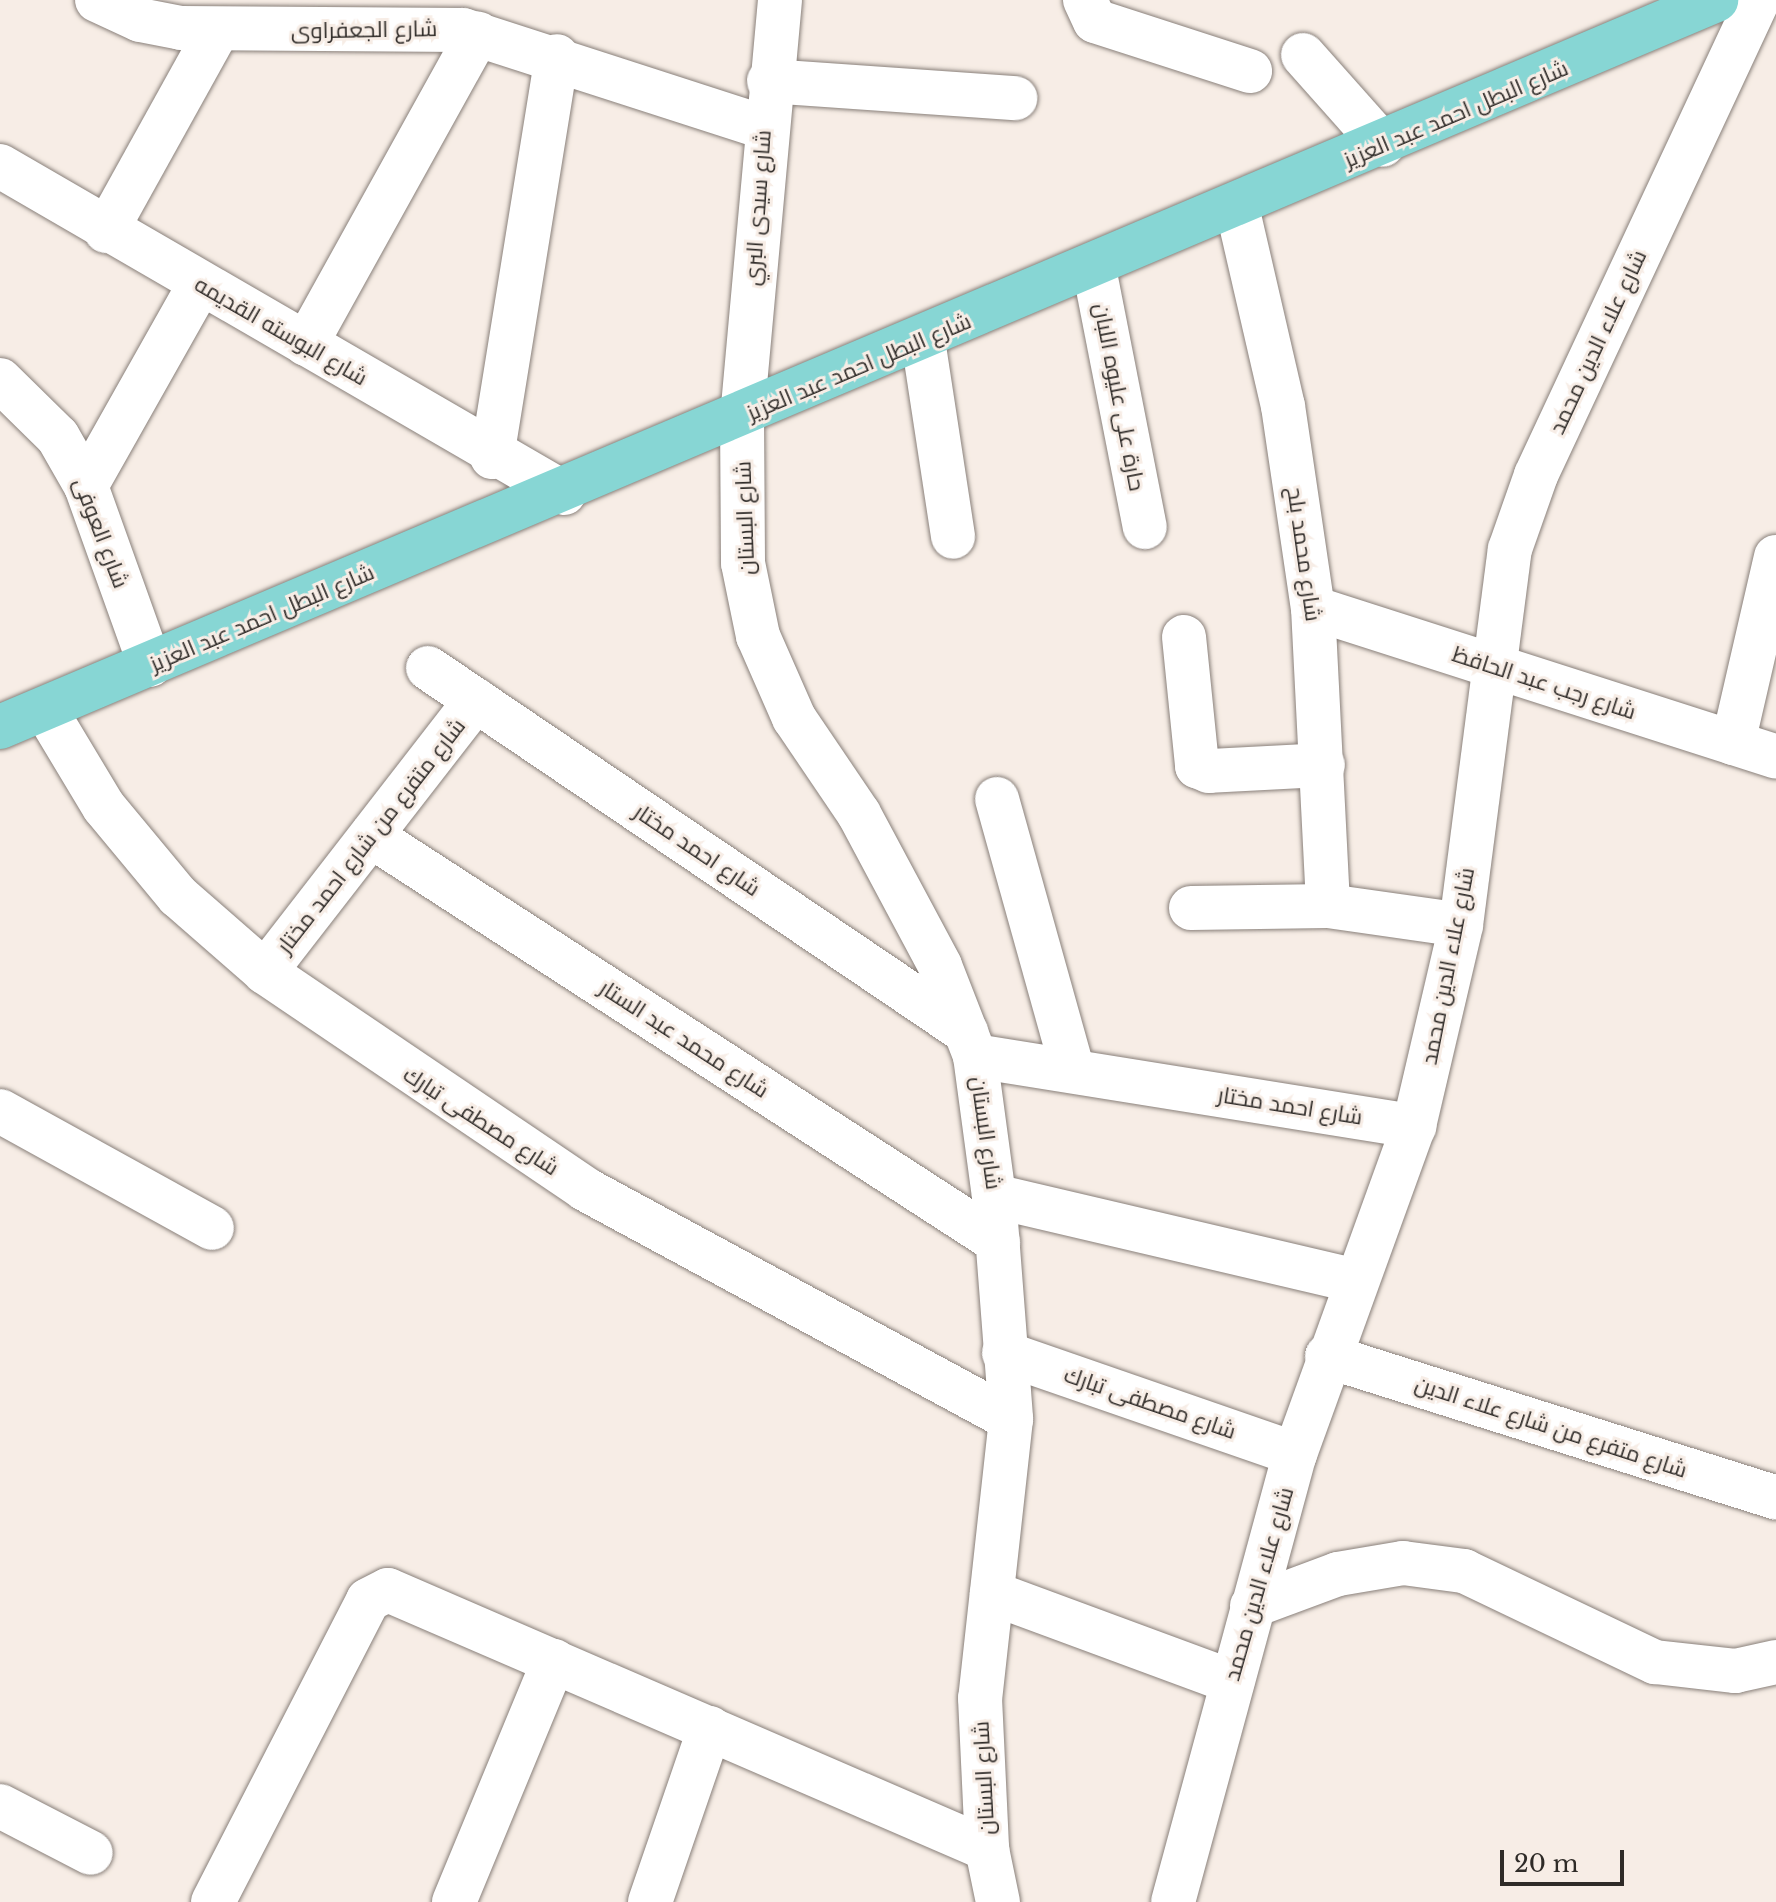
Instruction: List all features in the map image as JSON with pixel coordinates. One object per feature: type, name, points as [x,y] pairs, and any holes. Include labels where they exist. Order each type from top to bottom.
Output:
[{"type":"main road","name":"شارع البطل احمد عبد العزيز","points":[[0,727],[564,493],[1716,0]]},
{"type":"street","name":"شارع الجعفراوى","points":[[97,0],[149,10],[217,31],[474,22],[557,56],[764,127]]},
{"type":"street","name":"شارع سيدى البري","points":[[742,417],[764,127],[780,0]]},
{"type":"street","points":[[1085,0],[1095,21],[1250,71]]},
{"type":"street","name":"شارع علاء الدين محمد","points":[[1173,1902],[1295,1454],[1327,1356],[1414,1126],[1461,925],[1510,549],[1536,475],[1758,0]]},
{"type":"street","points":[[306,344],[474,22]]},
{"type":"street","points":[[106,231],[217,31]]},
{"type":"street","points":[[1303,55],[1383,145]]},
{"type":"street","points":[[492,457],[557,56]]},
{"type":"street","points":[[769,81],[1015,98]]},
{"type":"street","name":"شارع البوسته القديمه","points":[[3,177],[106,231],[306,344],[492,457],[564,493]]},
{"type":"street","name":"شارع محمد بلح","points":[[1237,207],[1283,406],[1313,608],[1328,906]]},
{"type":"street","name":"حارة على عليوه اللبان","points":[[1094,268],[1145,527]]},
{"type":"street","points":[[86,486],[200,284]]},
{"type":"street","points":[[923,340],[953,537]]},
{"type":"street","name":"شارع العوفى","points":[[0,380],[58,437],[86,486],[150,665]]},
{"type":"street","name":"شارع البستان","points":[[742,417],[743,563],[758,636],[794,718],[859,814],[940,966],[971,1044],[994,1196],[1011,1419],[980,1698],[987,1849],[998,1902]]},
{"type":"street","points":[[1733,743],[1776,557]]},
{"type":"street","name":"شارع رجب عبد الحافظ","points":[[1313,608],[1776,757]]},
{"type":"street","points":[[1184,637],[1197,766],[1209,771],[1323,765]]},
{"type":"street","name":"شارع احمد مختار","points":[[428,668],[971,1044],[1073,1071],[1414,1126]]},
{"type":"street","name":"شارع متفرع من شارع احمد مختار","points":[[265,972],[476,700]]},
{"type":"street","name":"شارع مصطفى تبارك","points":[[45,709],[104,807],[169,885],[265,972],[585,1189],[1011,1419]]},
{"type":"street","points":[[997,799],[1073,1071]]},
{"type":"street","name":"شارع محمد عبد الستار","points":[[371,836],[998,1242]]},
{"type":"street","points":[[1191,908],[1328,906],[1461,925]]},
{"type":"street","points":[[0,1111],[212,1228]]},
{"type":"street","points":[[994,1196],[1356,1281]]},
{"type":"street","name":"شارع مصطفى تبارك","points":[[1004,1353],[1295,1454]]},
{"type":"street","name":"شارع متفرع من شارع علاء الدين","points":[[1327,1356],[1776,1498]]},
{"type":"street","points":[[1252,1606],[1338,1574],[1403,1563],[1464,1571],[1655,1662],[1735,1671],[1776,1662]]},
{"type":"street","points":[[213,1902],[373,1595],[396,1592],[987,1849]]},
{"type":"street","points":[[992,1593],[1232,1682]]},
{"type":"street","points":[[454,1902],[554,1661]]},
{"type":"street","points":[[650,1902],[710,1728]]},
{"type":"street","points":[[0,1806],[91,1853]]}]
